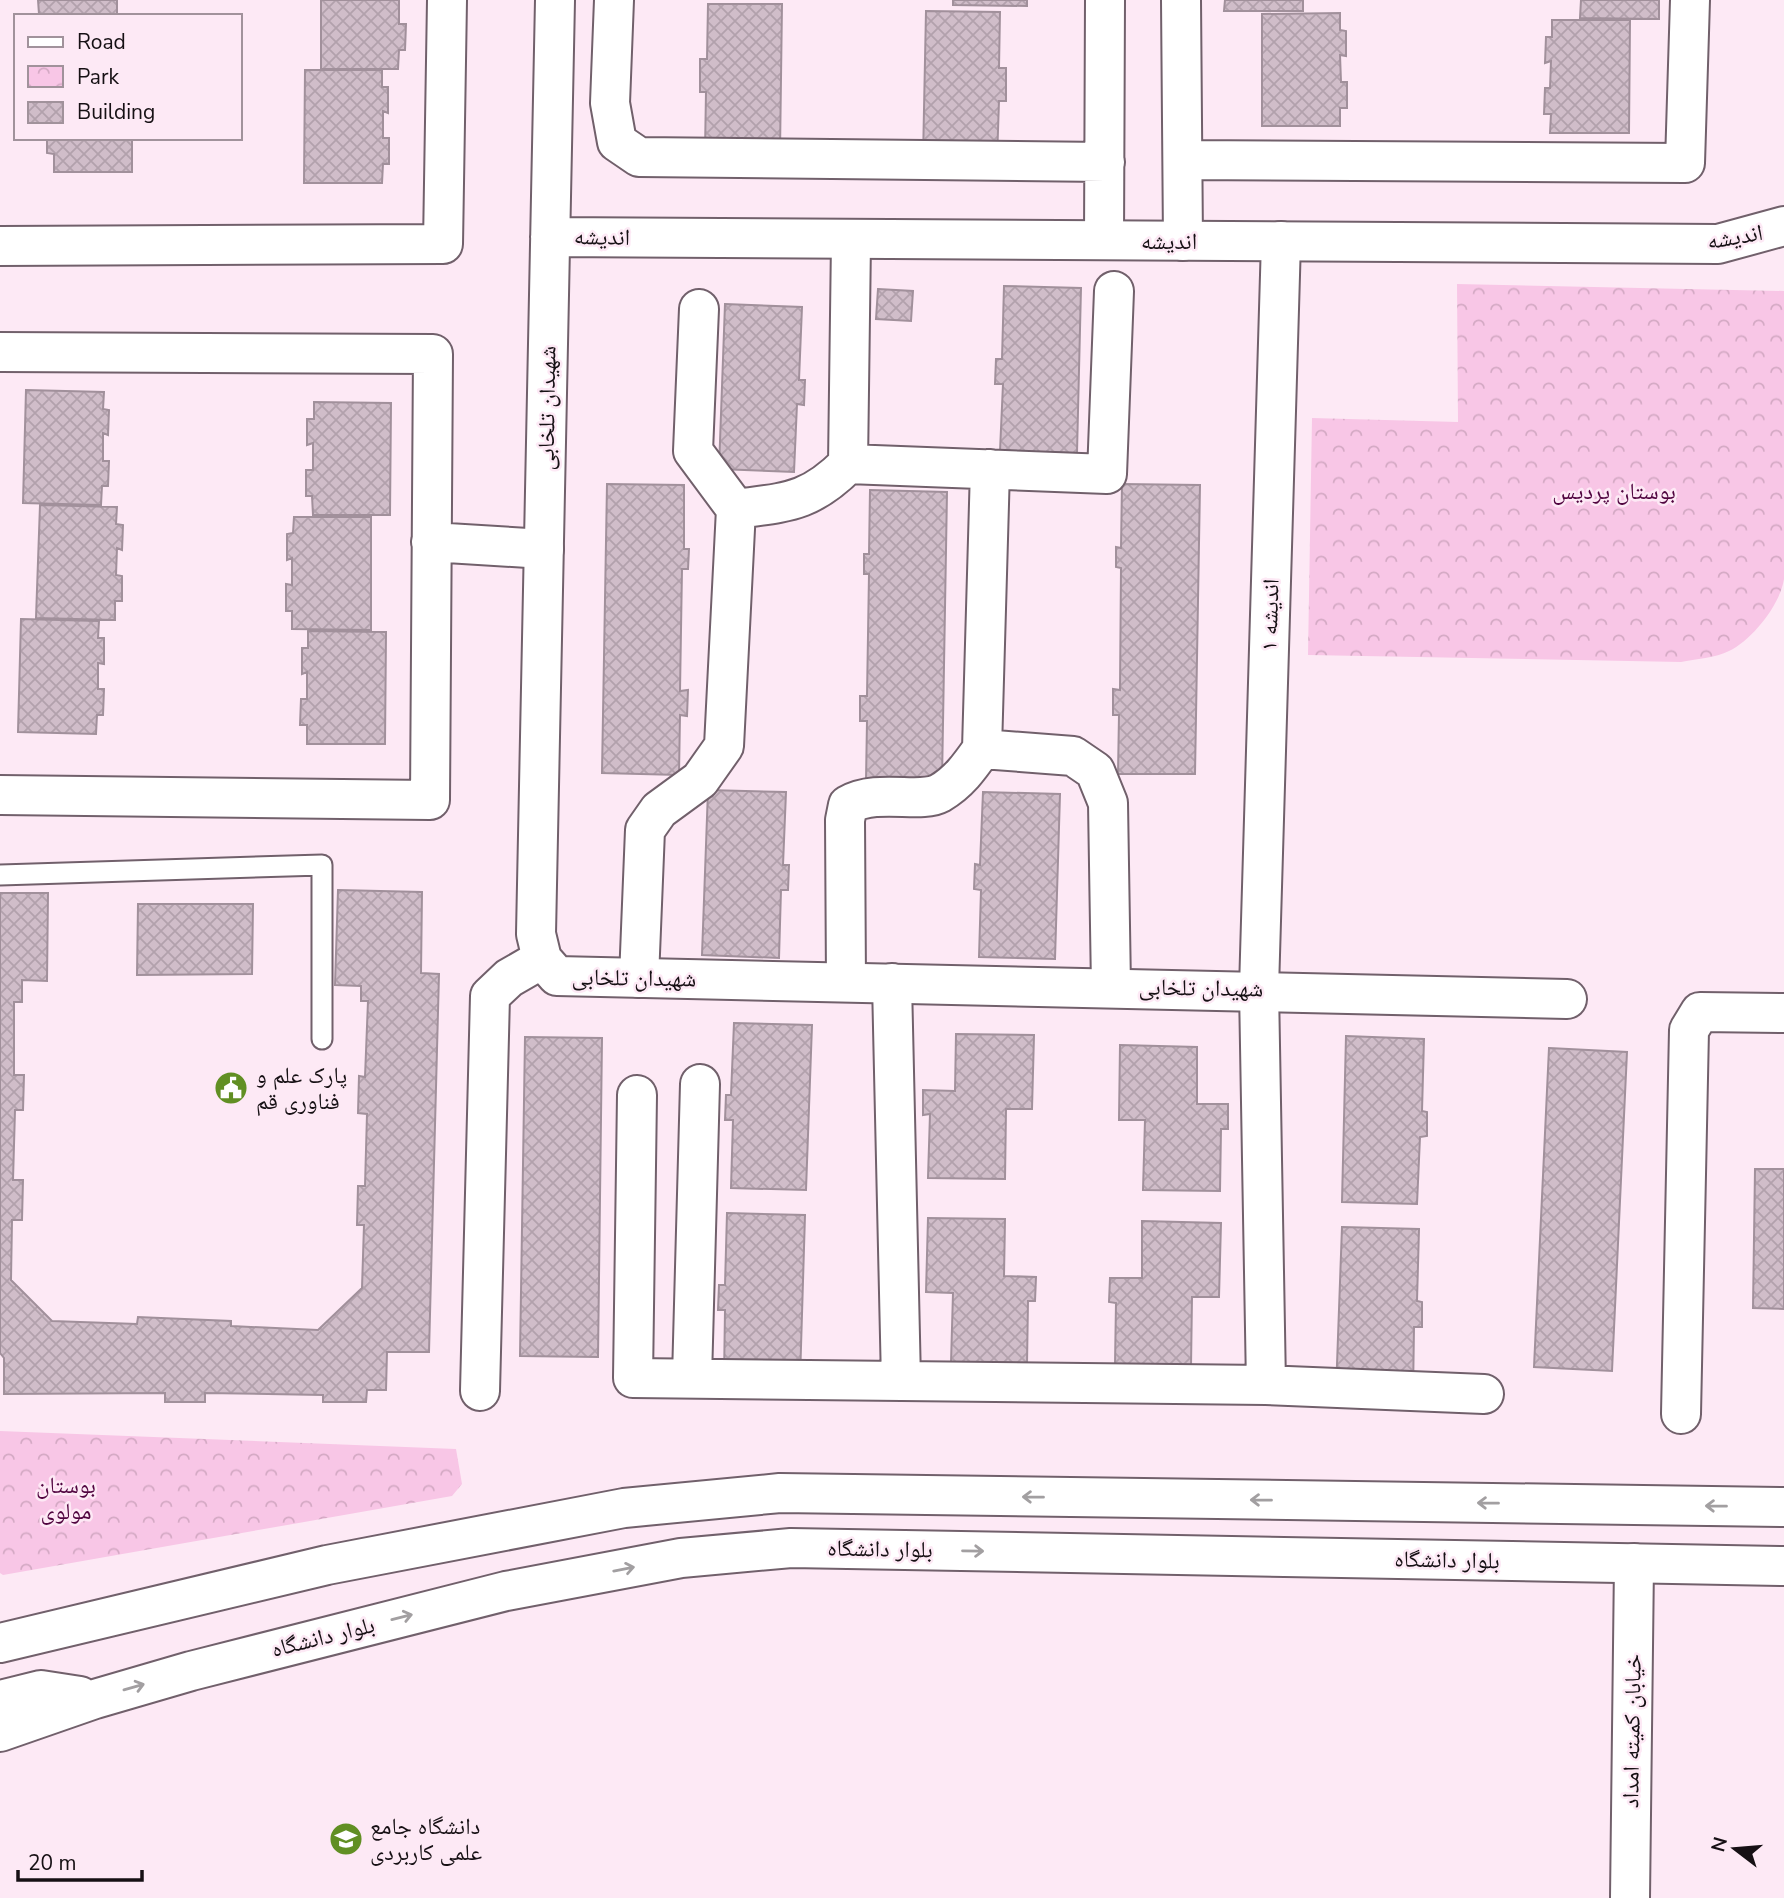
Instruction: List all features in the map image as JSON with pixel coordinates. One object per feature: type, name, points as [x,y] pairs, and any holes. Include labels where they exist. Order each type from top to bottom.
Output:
[{"type":"street","points":[[0,246],[443,244],[447,0]]},
{"type":"street","name":"شهیدان تلخابی","points":[[555,0],[536,933],[542,959],[557,976],[1259,989],[1567,999]]},
{"type":"street","points":[[614,0],[610,103],[617,142],[639,158],[1105,162]]},
{"type":"street","points":[[1104,240],[1105,0]]},
{"type":"street","points":[[1181,0],[1183,241]]},
{"type":"street","points":[[1182,160],[1685,163],[1690,0]]},
{"type":"street","name":"انديشه","points":[[550,237],[851,241],[1718,244],[1784,226]]},
{"type":"street","points":[[736,509],[797,501],[826,486],[848,464],[851,241]]},
{"type":"street","name":"اندیشه ۱","points":[[1266,1385],[1259,989],[1281,241]]},
{"type":"street","points":[[1718,244],[1784,245]]},
{"type":"street","points":[[848,464],[1107,474],[1114,291]]},
{"type":"street","points":[[639,978],[645,830],[659,810],[701,780],[724,746],[736,509],[693,451],[699,309]]},
{"type":"street","points":[[0,352],[433,354],[430,800],[0,795]]},
{"type":"street","points":[[846,982],[845,820],[848,806],[863,797],[938,794],[963,775],[982,749],[990,469]]},
{"type":"street","points":[[431,542],[544,549]]},
{"type":"street","points":[[982,749],[1073,756],[1095,771],[1108,803],[1111,987]]},
{"type":"street","points":[[480,1391],[490,996],[509,978],[542,959]]},
{"type":"street","points":[[891,983],[901,1381]]},
{"type":"street","points":[[1681,1414],[1689,1030],[1700,1012],[1784,1013]]},
{"type":"street","points":[[692,1378],[699,1084]]},
{"type":"street","points":[[637,1095],[633,1378],[1266,1385],[1484,1394]]},
{"type":"street","points":[[10,1633],[327,1565],[624,1508],[780,1493],[1784,1507]]},
{"type":"street","name":"بلوار دانشگاه","points":[[0,1732],[95,1699],[191,1671],[506,1591],[681,1558],[791,1548],[1784,1566]]},
{"type":"street","name":"خیابان کمیته امداد","points":[[1630,1898],[1634,1563]]},
{"type":"street","points":[[0,1700],[41,1690],[95,1699]]},
{"type":"lane","points":[[0,875],[321,865],[322,1039]]},
{"type":"green space","name":"بوستان پردیس","points":[[1457,284],[1784,291],[1784,579],[1771,610],[1747,639],[1724,653],[1681,662],[1308,655],[1312,418],[1458,422]]},
{"type":"green space","name":"بوستان مولوی","points":[[0,1431],[456,1449],[462,1484],[452,1496],[3,1575],[0,1573]]},
{"type":"building","points":[[38,0],[117,0],[117,14],[39,14]]},
{"type":"building","points":[[321,0],[399,0],[399,24],[406,24],[405,50],[399,50],[398,69],[321,69]]},
{"type":"building","points":[[953,0],[1027,0],[1027,6],[953,5]]},
{"type":"building","points":[[1225,0],[1303,0],[1303,11],[1224,11]]},
{"type":"building","points":[[1581,0],[1659,0],[1659,19],[1580,18]]},
{"type":"building","points":[[708,4],[782,4],[780,152],[705,151],[706,92],[700,92],[700,59],[707,59]]},
{"type":"building","points":[[926,11],[1000,12],[999,68],[1006,68],[1006,101],[999,101],[997,160],[923,159]]},
{"type":"building","points":[[1340,13],[1340,30],[1346,31],[1346,56],[1340,55],[1341,82],[1347,82],[1347,108],[1340,108],[1340,126],[1262,126],[1262,14]]},
{"type":"building","points":[[1552,20],[1630,20],[1629,133],[1550,133],[1551,114],[1544,114],[1545,88],[1550,88],[1551,61],[1545,63],[1546,37],[1552,37]]},
{"type":"building","points":[[305,70],[382,70],[382,87],[388,87],[388,113],[383,111],[383,138],[389,138],[389,164],[383,164],[382,183],[304,183]]},
{"type":"building","points":[[47,140],[132,140],[132,172],[54,172],[54,154],[47,153]]},
{"type":"building","points":[[1004,286],[1081,288],[1077,453],[1000,451],[1003,384],[995,384],[996,359],[1002,359]]},
{"type":"building","points":[[878,289],[913,291],[911,321],[876,319]]},
{"type":"building","points":[[725,304],[802,307],[799,380],[805,380],[804,405],[797,404],[794,472],[719,469]]},
{"type":"building","points":[[26,390],[104,392],[103,409],[109,410],[108,435],[103,433],[103,461],[109,461],[108,486],[102,486],[101,505],[23,503]]},
{"type":"building","points":[[314,402],[391,403],[390,515],[313,515],[312,496],[306,496],[306,470],[313,470],[313,443],[307,445],[307,419],[314,419]]},
{"type":"building","points":[[607,484],[684,485],[684,549],[689,549],[688,569],[682,569],[680,691],[688,690],[687,716],[680,715],[679,775],[602,773]]},
{"type":"building","points":[[1122,484],[1200,485],[1195,774],[1118,774],[1119,715],[1113,715],[1113,689],[1120,690],[1121,568],[1116,567],[1116,547],[1121,548]]},
{"type":"building","points":[[870,490],[947,492],[942,781],[866,780],[867,721],[860,721],[860,696],[867,696],[869,574],[864,574],[864,554],[869,554]]},
{"type":"building","points":[[40,505],[117,507],[116,524],[123,525],[122,550],[117,548],[116,575],[122,576],[122,601],[115,601],[115,620],[36,618]]},
{"type":"building","points":[[294,517],[371,517],[371,630],[292,629],[292,611],[286,611],[286,584],[292,585],[292,558],[287,560],[287,534],[293,533]]},
{"type":"building","points":[[21,619],[99,621],[98,638],[104,638],[104,664],[98,663],[98,689],[104,689],[103,715],[97,715],[96,734],[18,732]]},
{"type":"building","points":[[308,631],[386,632],[385,744],[307,744],[307,725],[300,725],[301,699],[307,699],[307,672],[302,674],[302,648],[308,648]]},
{"type":"building","points":[[708,790],[786,792],[783,865],[789,865],[788,890],[781,890],[779,958],[702,955]]},
{"type":"building","points":[[983,792],[1060,794],[1055,959],[979,957],[981,890],[974,889],[975,864],[980,865]]},
{"type":"building","points":[[338,890],[422,892],[421,973],[439,974],[429,1352],[387,1352],[386,1390],[367,1390],[366,1402],[323,1402],[323,1395],[205,1393],[205,1402],[165,1402],[165,1393],[4,1394],[4,1358],[0,1353],[0,893],[48,893],[47,981],[22,980],[22,1002],[14,1002],[14,1075],[24,1075],[23,1110],[15,1110],[13,1180],[23,1180],[22,1220],[12,1220],[11,1280],[52,1321],[137,1324],[138,1317],[231,1321],[231,1326],[318,1330],[362,1288],[364,1225],[357,1225],[358,1186],[365,1186],[367,1114],[358,1113],[359,1076],[365,1077],[368,1001],[361,1001],[361,986],[335,985]]},
{"type":"building","points":[[138,904],[253,904],[252,974],[137,975]]},
{"type":"building","points":[[734,1023],[812,1025],[806,1190],[731,1188],[733,1120],[725,1120],[726,1095],[731,1095]]},
{"type":"building","points":[[956,1034],[1034,1035],[1032,1109],[1006,1109],[1005,1179],[928,1178],[930,1114],[923,1115],[923,1090],[955,1091]]},
{"type":"building","points":[[1346,1036],[1424,1039],[1422,1111],[1427,1112],[1427,1136],[1420,1137],[1417,1204],[1342,1202]]},
{"type":"building","points":[[525,1037],[602,1038],[598,1357],[520,1356]]},
{"type":"building","points":[[1120,1045],[1197,1047],[1197,1104],[1228,1104],[1228,1129],[1221,1129],[1220,1191],[1143,1190],[1145,1120],[1119,1120]]},
{"type":"building","points":[[1549,1048],[1627,1052],[1612,1371],[1534,1367]]},
{"type":"building","points":[[1755,1169],[1784,1169],[1784,1309],[1753,1308]]},
{"type":"building","points":[[727,1213],[805,1215],[800,1380],[724,1378],[725,1310],[718,1310],[719,1285],[725,1285]]},
{"type":"building","points":[[928,1218],[1005,1219],[1004,1276],[1036,1277],[1035,1301],[1028,1301],[1027,1364],[951,1363],[953,1293],[926,1292]]},
{"type":"building","points":[[1142,1221],[1221,1223],[1219,1297],[1192,1297],[1191,1367],[1115,1365],[1116,1303],[1109,1302],[1110,1278],[1142,1278]]},
{"type":"building","points":[[1342,1227],[1419,1229],[1417,1301],[1422,1302],[1422,1327],[1414,1327],[1413,1394],[1336,1392]]},
{"type":"place","name":"پارک علم و فناوری قم","points":[[231,1088]]},
{"type":"place","name":"دانشگاه جامع علمی کاربردی","points":[[346,1839]]}]
